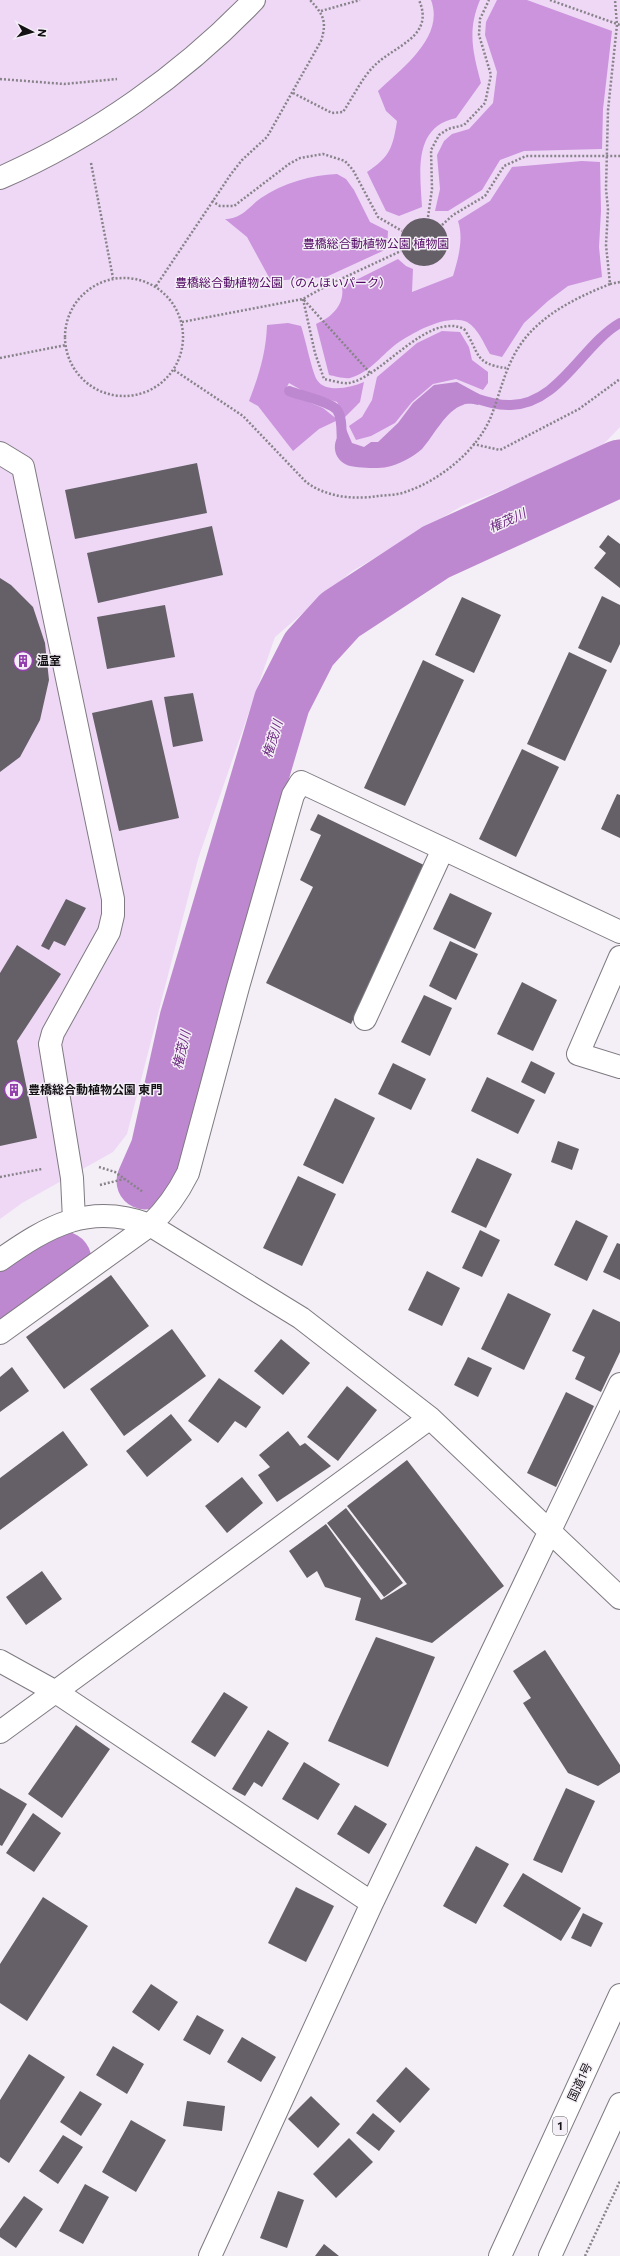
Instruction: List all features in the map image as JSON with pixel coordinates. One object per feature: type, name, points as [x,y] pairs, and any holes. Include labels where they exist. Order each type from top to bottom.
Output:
[{"type":"main road","points":[[0,178],[86,133],[169,76],[209,43],[254,0]]},
{"type":"main road","points":[[0,453],[23,467],[113,899],[110,932],[54,1033],[50,1044],[72,1178],[74,1220]]},
{"type":"main road","points":[[0,1333],[150,1225],[175,1197],[188,1173],[238,987],[294,795],[301,782],[620,932]]},
{"type":"main road","points":[[365,1019],[443,849]]},
{"type":"main road","points":[[620,958],[578,1054],[620,1067]]},
{"type":"main road","points":[[0,1260],[44,1230],[74,1220],[108,1216],[134,1220],[150,1225],[301,1318],[430,1418],[620,1598]]},
{"type":"main road","points":[[210,2256],[372,1903],[620,1384]]},
{"type":"main road","points":[[0,1732],[430,1418]]},
{"type":"main road","points":[[0,1661],[56,1692],[372,1903]]},
{"type":"main road","name":"国道1号","points":[[500,2256],[620,1995]]},
{"type":"main road","points":[[550,2256],[620,2104]]},
{"type":"path","points":[[156,286],[212,201],[242,160],[267,137],[322,42],[326,27],[321,12],[310,0]]},
{"type":"path","points":[[321,12],[360,0]]},
{"type":"path","points":[[293,93],[332,113],[343,112],[373,66],[414,38],[419,31],[423,10],[419,0]]},
{"type":"path","points":[[428,217],[432,189],[431,150],[439,135],[448,129],[464,125],[485,103],[491,75],[479,35],[480,19],[489,0]]},
{"type":"path","points":[[550,0],[618,25]]},
{"type":"path","points":[[610,284],[606,245],[608,110],[618,25],[615,0]]},
{"type":"path","points":[[0,79],[64,84],[120,78]]},
{"type":"path","points":[[86,133],[113,278]]},
{"type":"path","points":[[212,201],[220,206],[234,206],[289,164],[300,158],[323,154],[345,161],[353,170],[378,216],[402,231]]},
{"type":"path","points":[[442,225],[453,215],[485,196],[504,166],[526,156],[619,156]]},
{"type":"path","points":[[182,322],[303,299],[328,285],[401,251]]},
{"type":"path","points":[[131,277],[156,286],[175,306],[182,322],[183,347],[174,370],[162,383],[146,392],[129,396],[112,395],[95,388],[81,377],[71,363],[66,345],[68,319],[76,302],[96,284],[113,278],[131,277]]},
{"type":"path","points":[[174,370],[243,416],[306,482],[328,494],[365,498],[407,492],[433,480],[458,461],[473,444],[489,420],[506,368],[523,341],[555,310],[584,295],[610,284],[620,282]]},
{"type":"path","points":[[303,299],[315,354],[324,379],[348,383],[371,374],[404,347],[425,334],[452,325],[464,329],[478,356],[489,366],[506,368]]},
{"type":"path","points":[[303,299],[371,374]]},
{"type":"path","points":[[0,358],[66,345]]},
{"type":"path","points":[[473,444],[500,450],[579,409],[620,379]]},
{"type":"path","points":[[0,1178],[42,1169]]},
{"type":"path","points":[[124,1179],[150,1197]]},
{"type":"path","points":[[585,2256],[620,2181]]},
{"type":"green space","name":"豊橋総合動植物公園（のんほいパーク）","points":[[0,0],[620,0],[620,427],[596,452],[462,506],[351,572],[275,637],[198,859],[127,1134],[113,1152],[22,1203],[0,1219]]},
{"type":"green space","points":[[431,0],[480,0],[476,11],[472,32],[474,51],[481,83],[456,118],[442,123],[432,131],[426,141],[422,153],[420,180],[422,207],[399,216],[386,211],[367,172],[375,167],[389,151],[394,138],[397,121],[386,111],[378,91],[409,62],[427,39],[432,27],[434,14]]},
{"type":"green space","points":[[497,0],[527,0],[612,31],[603,109],[602,149],[524,151],[500,160],[482,190],[448,211],[435,211],[440,189],[437,155],[444,141],[452,134],[469,129],[493,103],[497,72],[485,35],[486,22]]},
{"type":"green space","points":[[582,161],[600,162],[601,211],[599,247],[602,277],[568,286],[548,301],[524,323],[502,357],[490,354],[478,332],[467,322],[450,320],[422,329],[405,338],[364,372],[350,378],[329,375],[316,324],[327,318],[336,310],[341,300],[342,287],[398,259],[406,266],[413,269],[412,292],[453,276],[460,242],[460,228],[458,221],[490,201],[512,167]]},
{"type":"green space","name":"豊橋総合動植物公園 植物園","points":[[337,174],[346,179],[354,190],[370,222],[388,231],[387,249],[326,277],[271,281],[247,237],[225,219],[241,215],[261,198],[288,184],[308,178]]},
{"type":"green space","points":[[288,323],[301,326],[315,376],[321,384],[326,387],[339,388],[353,386],[364,382],[360,402],[345,417],[337,402],[303,391],[289,383],[284,392],[323,408],[338,420],[319,429],[293,451],[258,406],[249,401],[261,364],[267,325]]},
{"type":"green space","points":[[442,331],[460,332],[469,347],[472,360],[488,372],[488,383],[483,390],[456,379],[433,384],[412,402],[395,423],[371,436],[356,440],[349,426],[362,417],[372,400],[377,377],[417,343]]},
{"type":"shaded area","points":[[457,382],[479,394],[482,400],[478,405],[465,404],[451,412],[440,424],[422,449],[414,455],[396,464],[378,468],[350,466],[338,458],[335,447],[336,442],[341,433],[346,429],[352,443],[364,447],[371,442],[378,442],[398,423],[413,403],[434,385]]},
{"type":"building","points":[[419,218],[429,218],[438,222],[444,228],[447,233],[447,251],[438,262],[429,266],[419,266],[410,262],[404,256],[400,247],[400,237],[404,228],[410,222]]},
{"type":"building","points":[[197,463],[207,513],[75,539],[65,490]]},
{"type":"building","points":[[212,526],[223,575],[98,603],[87,553]]},
{"type":"building","points":[[608,535],[620,544],[620,588],[594,568],[606,553],[599,547]]},
{"type":"building","name":"温室","points":[[0,578],[11,585],[33,607],[45,643],[49,680],[40,720],[20,757],[0,772]]},
{"type":"building","points":[[602,596],[620,605],[620,644],[611,663],[578,648]]},
{"type":"building","points":[[462,597],[501,615],[474,673],[435,655]]},
{"type":"building","points":[[165,605],[175,657],[107,669],[97,617]]},
{"type":"building","points":[[569,652],[607,670],[565,761],[527,744]]},
{"type":"building","points":[[423,660],[464,680],[405,806],[364,788]]},
{"type":"building","points":[[193,693],[203,741],[173,747],[164,697]]},
{"type":"building","points":[[152,700],[179,818],[119,831],[92,713]]},
{"type":"building","points":[[522,749],[559,767],[516,857],[479,839]]},
{"type":"building","points":[[617,794],[620,795],[620,838],[601,829]]},
{"type":"building","points":[[318,814],[426,866],[351,1024],[266,983],[313,887],[300,880],[321,835],[310,830]]},
{"type":"building","points":[[450,893],[492,913],[475,949],[433,929]]},
{"type":"building","points":[[66,899],[86,908],[65,946],[54,941],[49,950],[41,946]]},
{"type":"building","points":[[450,941],[478,954],[456,1000],[429,986]]},
{"type":"building","name":"豊橋総合動植物公園 東門","points":[[17,945],[61,974],[17,1041],[37,1138],[0,1146],[0,973]]},
{"type":"building","points":[[522,982],[557,1000],[533,1051],[497,1034]]},
{"type":"building","points":[[424,995],[452,1008],[430,1056],[401,1042]]},
{"type":"building","points":[[531,1061],[555,1073],[545,1094],[521,1082]]},
{"type":"building","points":[[393,1063],[426,1079],[411,1110],[378,1094]]},
{"type":"building","points":[[487,1077],[535,1100],[518,1134],[471,1111]]},
{"type":"building","points":[[335,1098],[375,1118],[343,1184],[303,1165]]},
{"type":"building","points":[[558,1141],[579,1149],[572,1170],[551,1162]]},
{"type":"building","points":[[477,1158],[512,1174],[486,1228],[451,1212]]},
{"type":"building","points":[[298,1176],[336,1194],[302,1266],[263,1248]]},
{"type":"building","points":[[576,1220],[608,1236],[587,1281],[554,1265]]},
{"type":"building","points":[[480,1230],[500,1240],[482,1277],[462,1268]]},
{"type":"building","points":[[617,1243],[620,1244],[620,1280],[603,1272]]},
{"type":"building","points":[[427,1271],[460,1288],[442,1326],[408,1310]]},
{"type":"building","points":[[111,1275],[149,1326],[64,1389],[26,1337]]},
{"type":"building","points":[[508,1293],[551,1314],[524,1370],[481,1349]]},
{"type":"building","points":[[593,1309],[620,1322],[620,1352],[601,1392],[575,1379],[585,1357],[572,1351]]},
{"type":"building","points":[[172,1329],[206,1376],[124,1436],[90,1389]]},
{"type":"building","points":[[281,1339],[310,1363],[283,1395],[254,1371]]},
{"type":"building","points":[[468,1357],[492,1368],[478,1397],[454,1385]]},
{"type":"building","points":[[12,1367],[29,1391],[0,1412],[0,1377]]},
{"type":"building","points":[[219,1378],[261,1407],[246,1428],[235,1421],[218,1443],[188,1421]]},
{"type":"building","points":[[347,1386],[377,1410],[338,1461],[307,1437]]},
{"type":"building","points":[[566,1392],[594,1406],[556,1487],[527,1473]]},
{"type":"building","points":[[171,1414],[192,1440],[147,1477],[126,1451]]},
{"type":"building","points":[[63,1431],[88,1465],[0,1530],[0,1478]]},
{"type":"building","points":[[288,1431],[300,1446],[305,1443],[331,1466],[277,1502],[258,1475],[270,1467],[259,1455]]},
{"type":"building","points":[[407,1460],[504,1586],[432,1643],[355,1620],[361,1598],[325,1587],[317,1571],[307,1578],[289,1551],[326,1524],[381,1600],[407,1584],[347,1506]]},
{"type":"building","points":[[242,1477],[263,1503],[227,1533],[205,1506]]},
{"type":"building","points":[[346,1508],[403,1583],[384,1597],[327,1523]]},
{"type":"building","points":[[42,1571],[62,1599],[26,1625],[6,1597]]},
{"type":"building","points":[[376,1637],[435,1657],[388,1767],[328,1741]]},
{"type":"building","points":[[545,1650],[620,1765],[620,1772],[598,1786],[568,1773],[523,1703],[531,1698],[513,1671]]},
{"type":"building","points":[[224,1692],[248,1707],[215,1757],[191,1742]]},
{"type":"building","points":[[76,1725],[110,1749],[62,1818],[28,1794]]},
{"type":"building","points":[[268,1730],[289,1743],[262,1787],[254,1782],[245,1796],[232,1789]]},
{"type":"building","points":[[304,1762],[340,1784],[318,1820],[282,1799]]},
{"type":"building","points":[[0,1788],[27,1804],[2,1846],[0,1845]]},
{"type":"building","points":[[566,1788],[595,1801],[562,1873],[533,1860]]},
{"type":"building","points":[[355,1805],[387,1824],[369,1854],[337,1834]]},
{"type":"building","points":[[33,1813],[61,1833],[34,1872],[6,1853]]},
{"type":"building","points":[[476,1846],[509,1864],[476,1924],[443,1906]]},
{"type":"building","points":[[523,1873],[581,1908],[561,1941],[503,1906]]},
{"type":"building","points":[[296,1887],[334,1906],[306,1962],[268,1943]]},
{"type":"building","points":[[43,1897],[88,1926],[27,2021],[0,2003],[0,1964]]},
{"type":"building","points":[[583,1913],[603,1923],[591,1947],[571,1938]]},
{"type":"building","points":[[151,1984],[178,2002],[159,2031],[132,2012]]},
{"type":"building","points":[[197,2015],[224,2030],[210,2055],[183,2040]]},
{"type":"building","points":[[242,2037],[276,2057],[261,2082],[227,2062]]},
{"type":"building","points":[[113,2046],[144,2064],[127,2094],[96,2075]]},
{"type":"building","points":[[29,2054],[65,2077],[9,2163],[0,2157],[0,2100]]},
{"type":"building","points":[[406,2067],[430,2089],[400,2123],[376,2101]]},
{"type":"building","points":[[80,2091],[102,2104],[81,2136],[60,2122]]},
{"type":"building","points":[[311,2096],[340,2124],[318,2148],[288,2119]]},
{"type":"building","points":[[187,2101],[225,2106],[222,2131],[183,2126]]},
{"type":"building","points":[[373,2113],[395,2131],[379,2151],[356,2133]]},
{"type":"building","points":[[131,2120],[166,2140],[136,2192],[102,2172]]},
{"type":"building","points":[[63,2135],[83,2147],[58,2184],[39,2171]]},
{"type":"building","points":[[349,2138],[373,2162],[336,2198],[313,2174]]},
{"type":"building","points":[[85,2184],[109,2197],[83,2244],[59,2231]]},
{"type":"building","points":[[278,2191],[304,2200],[287,2248],[260,2238]]},
{"type":"building","points":[[24,2196],[43,2209],[16,2248],[0,2237],[0,2229]]},
{"type":"building","points":[[324,2244],[339,2256],[315,2256]]},
{"type":"waterway","points":[[469,396],[495,404],[511,405],[528,402],[543,395],[557,384],[606,333],[620,323]]},
{"type":"waterway","points":[[289,391],[334,407],[339,413],[341,422],[342,444]]},
{"type":"waterway","name":"権茂川","points":[[145,1181],[159,1149],[188,1019],[282,702],[309,649],[340,615],[436,552],[620,468]]},
{"type":"waterway","name":"権茂川","points":[[0,1307],[63,1260]]},
{"type":"place","name":"温室","points":[[23,661]]},
{"type":"place","name":"豊橋総合動植物公園 東門","points":[[14,1090]]}]
